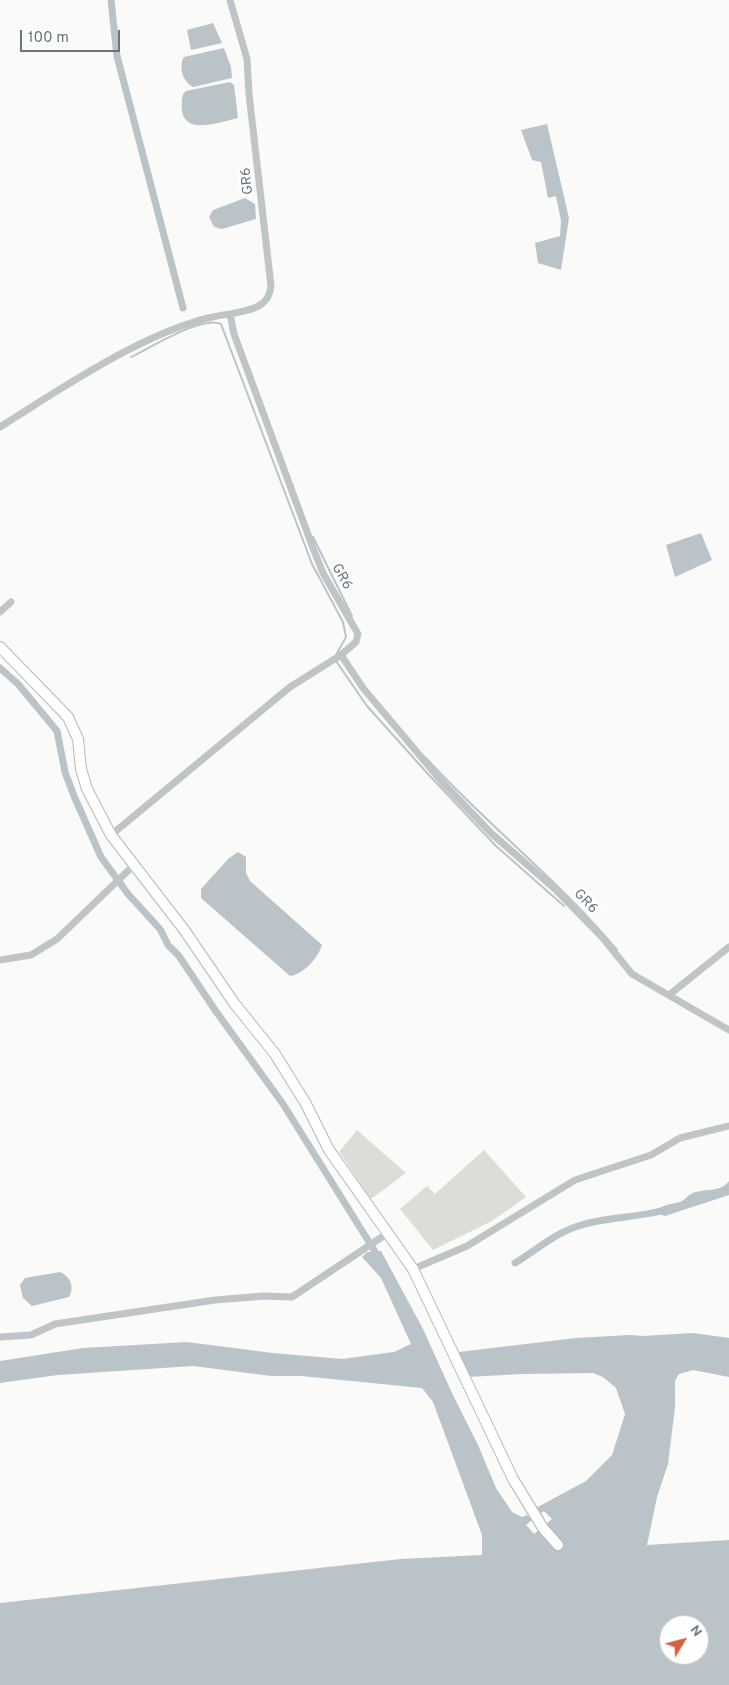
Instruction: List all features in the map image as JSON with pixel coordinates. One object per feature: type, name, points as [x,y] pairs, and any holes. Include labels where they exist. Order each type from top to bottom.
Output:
[{"type":"main road","points":[[0,647],[49,697],[75,729],[87,790],[131,868],[185,931],[234,1003],[275,1054],[306,1104],[329,1150],[385,1235],[413,1268],[513,1479],[543,1528],[558,1545]]},
{"type":"street","name":"GR6","points":[[230,0],[249,75],[249,94],[271,286],[268,300],[263,304],[252,310],[230,314],[234,334],[313,548],[323,573],[358,634],[356,642],[341,655],[363,688],[412,749],[492,834],[554,888],[602,937],[632,974],[729,1030]]},
{"type":"street","points":[[0,427],[126,352],[187,323],[208,317],[230,314]]},
{"type":"street","points":[[0,612],[12,602]]},
{"type":"street","points":[[111,835],[290,687],[341,655]]},
{"type":"street","points":[[0,960],[22,958],[42,950],[71,927],[109,887],[131,868]]},
{"type":"street","points":[[669,995],[729,947]]},
{"type":"street","points":[[413,1268],[467,1246],[575,1180],[651,1155],[680,1138],[729,1126]]},
{"type":"street","points":[[0,1337],[31,1335],[55,1324],[215,1300],[264,1296],[292,1297],[385,1235]]},
{"type":"shaded area","points":[[213,23],[222,43],[191,50],[187,30]]},
{"type":"shaded area","points":[[224,48],[231,67],[232,78],[193,87],[189,85],[182,74],[181,65],[184,57]]},
{"type":"shaded area","points":[[230,82],[234,85],[238,118],[207,125],[198,125],[190,123],[184,118],[182,108],[183,94],[186,91]]},
{"type":"shaded area","points":[[547,124],[569,218],[561,270],[538,263],[535,243],[560,236],[561,221],[556,196],[548,198],[541,162],[532,160],[521,130]]},
{"type":"shaded area","points":[[245,198],[255,204],[256,219],[222,229],[214,227],[209,217],[213,210]]},
{"type":"shaded area","points":[[701,533],[712,560],[675,577],[666,545]]},
{"type":"shaded area","points":[[238,852],[246,857],[246,873],[250,881],[322,945],[314,960],[295,975],[290,976],[201,898],[201,889],[229,858]]},
{"type":"shaded area","points":[[357,1130],[406,1173],[371,1199],[339,1152]]},
{"type":"shaded area","points":[[484,1150],[526,1197],[492,1221],[433,1250],[400,1209],[427,1186],[435,1194]]},
{"type":"shaded area","points":[[729,1181],[729,1195],[665,1216],[658,1214],[659,1208],[682,1201],[690,1194],[718,1189]]},
{"type":"shaded area","points":[[381,1251],[423,1329],[478,1445],[496,1488],[512,1512],[522,1517],[527,1515],[532,1520],[526,1525],[534,1534],[552,1519],[544,1511],[538,1515],[534,1509],[586,1481],[612,1455],[625,1414],[616,1388],[603,1377],[593,1373],[467,1377],[459,1352],[576,1338],[629,1335],[693,1333],[729,1338],[729,1377],[693,1370],[679,1374],[675,1381],[675,1407],[668,1464],[657,1497],[647,1545],[729,1540],[729,1685],[0,1685],[0,1603],[401,1559],[482,1555],[482,1535],[433,1402],[422,1388],[301,1376],[271,1376],[193,1366],[58,1375],[0,1383],[0,1361],[83,1348],[187,1342],[273,1353],[342,1359],[394,1352],[411,1344],[381,1278],[362,1257],[367,1252]]},
{"type":"shaded area","points":[[60,1272],[69,1279],[72,1289],[69,1297],[32,1306],[23,1298],[20,1285],[25,1278]]},
{"type":"waterway","points":[[111,0],[117,56],[183,308]]},
{"type":"waterway","points":[[131,357],[189,328],[212,322],[221,324],[312,564],[343,622],[346,637],[336,655]]},
{"type":"waterway","points":[[313,537],[352,616]]},
{"type":"waterway","points":[[336,661],[367,706],[428,774],[496,846],[564,906]]},
{"type":"waterway","points":[[0,668],[18,684],[57,731],[65,772],[101,857],[128,894],[160,929],[168,945],[179,956],[215,1010],[283,1104],[379,1258]]},
{"type":"waterway","points":[[425,757],[595,924],[617,950]]},
{"type":"waterway","points":[[515,1263],[569,1229],[599,1221],[665,1210]]}]
